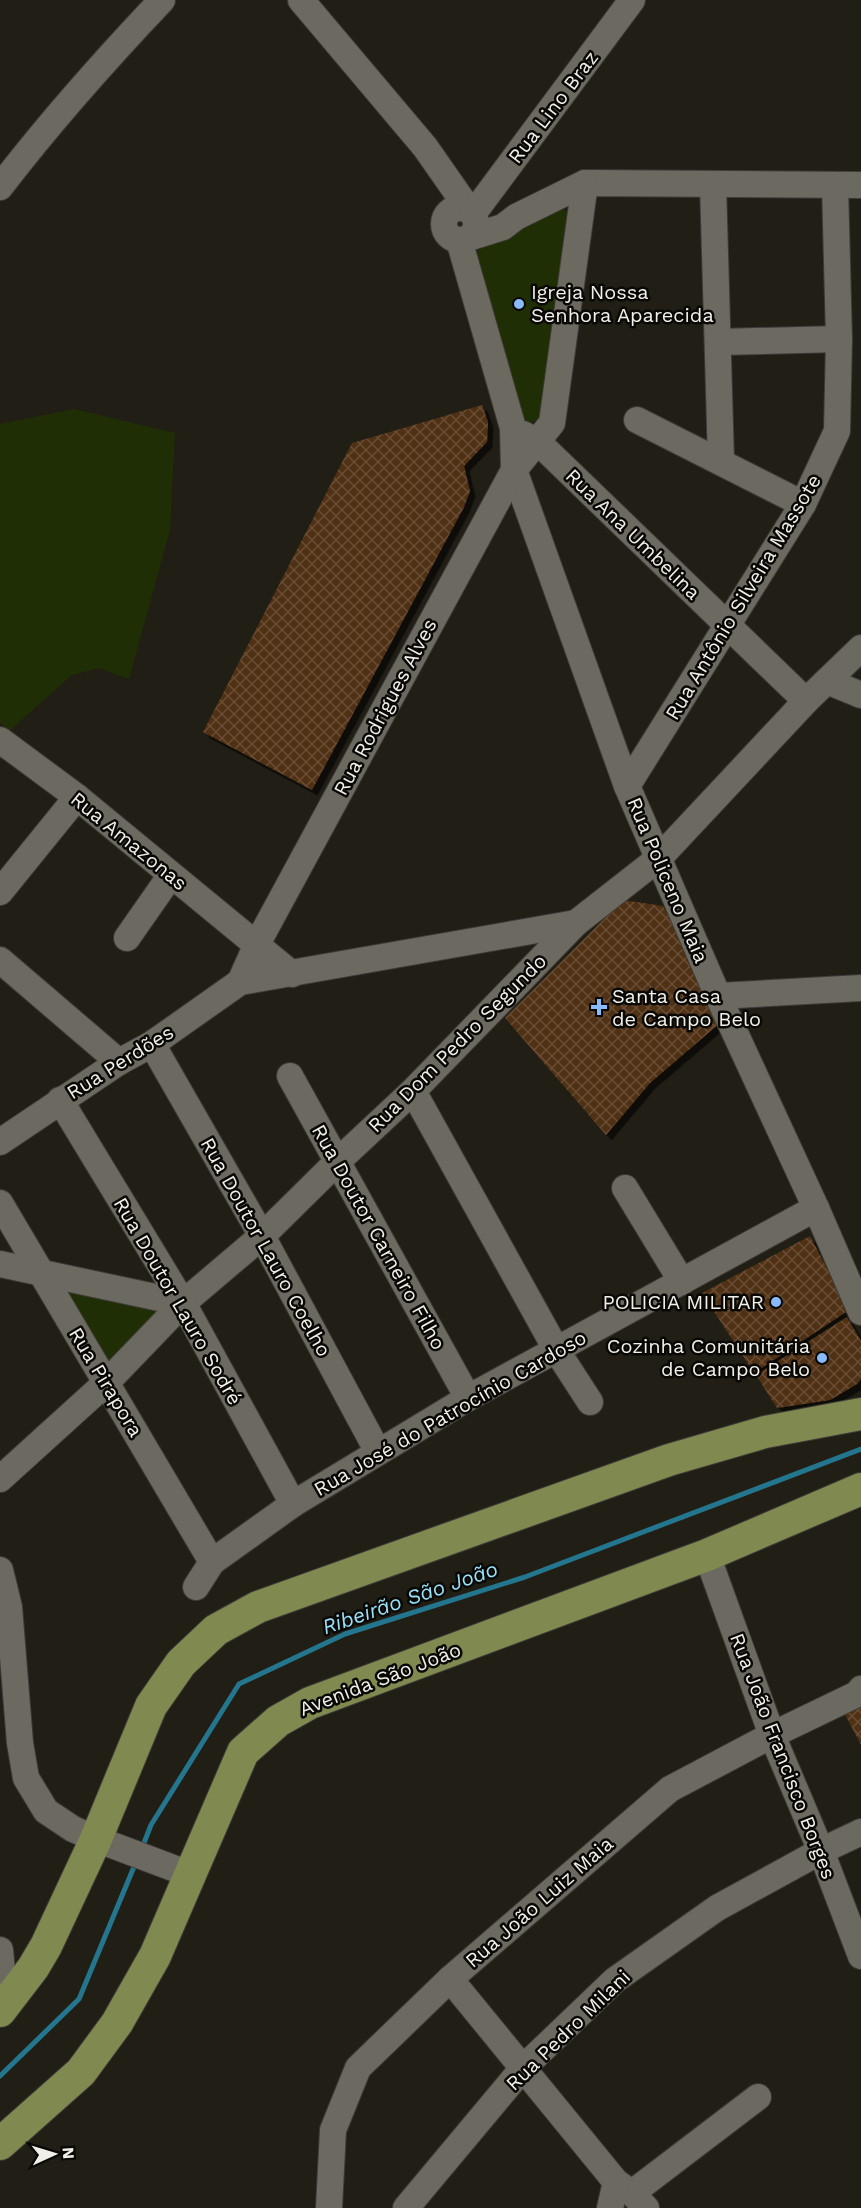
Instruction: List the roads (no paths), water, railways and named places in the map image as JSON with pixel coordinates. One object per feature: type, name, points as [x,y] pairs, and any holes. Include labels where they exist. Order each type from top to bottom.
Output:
[{"type":"main road","points":[[2,2009],[46,1946],[105,1843],[151,1706],[181,1663],[216,1630],[258,1607],[669,1460],[765,1432],[857,1412]]},
{"type":"main road","name":"Avenida São João","points":[[0,2144],[81,2072],[117,2023],[155,1956],[180,1871],[243,1752],[278,1721],[310,1703],[706,1556],[854,1495]]},
{"type":"street","points":[[0,187],[118,46],[162,0]]},
{"type":"street","points":[[300,0],[425,147],[465,223],[513,428],[514,470]]},
{"type":"street","name":"Rua Lino Braz","points":[[465,223],[632,0]]},
{"type":"street","points":[[465,223],[503,227],[516,217],[585,183],[861,185]]},
{"type":"street","name":"Rua Rodrigues Alves","points":[[240,982],[257,944],[514,470],[552,423],[585,183]]},
{"type":"street","points":[[713,184],[721,461]]},
{"type":"street","name":"Rua Antônio Silveira Massote","points":[[627,786],[729,626],[803,504],[837,431],[836,185]]},
{"type":"street","points":[[718,342],[838,339]]},
{"type":"street","points":[[637,420],[803,504]]},
{"type":"street","name":"Rua Ana Umbelina","points":[[513,428],[538,442],[806,701]]},
{"type":"street","name":"Rua Policeno Maia","points":[[514,470],[627,786],[718,996],[816,1208],[853,1271],[861,1312]]},
{"type":"street","name":"Rua Dom Pedro Segundo","points":[[0,1479],[106,1382],[183,1303],[262,1236],[413,1091],[576,923],[659,858],[806,701],[861,648]]},
{"type":"street","points":[[827,681],[861,695]]},
{"type":"street","name":"Rua Amazonas","points":[[0,740],[77,797],[292,975]]},
{"type":"street","points":[[0,892],[77,797]]},
{"type":"street","points":[[127,938],[171,875]]},
{"type":"street","points":[[240,982],[292,975],[576,923]]},
{"type":"street","points":[[532,930],[530,943],[540,960]]},
{"type":"street","points":[[0,960],[119,1062]]},
{"type":"street","name":"Rua Perdões","points":[[0,1142],[119,1062],[152,1044],[240,982]]},
{"type":"street","points":[[718,996],[861,988]]},
{"type":"street","name":"Rua Doutor Lauro Coelho","points":[[152,1044],[262,1236],[378,1452]]},
{"type":"street","name":"Rua Doutor Carneiro Filho","points":[[290,1076],[468,1398]]},
{"type":"street","points":[[413,1091],[557,1351],[590,1402]]},
{"type":"street","name":"Rua Doutor Lauro Sodré","points":[[60,1101],[183,1303],[293,1504]]},
{"type":"street","points":[[625,1188],[682,1282]]},
{"type":"street","name":"Rua Pirapora","points":[[0,1203],[212,1562]]},
{"type":"street","name":"Rua José do Patrocínio Cardoso","points":[[196,1587],[212,1562],[293,1504],[378,1452],[468,1398],[816,1208]]},
{"type":"street","points":[[0,1264],[183,1303]]},
{"type":"street","name":"Rua João Francisco Borges","points":[[706,1556],[772,1735],[821,1851],[861,1956]]},
{"type":"street","points":[[0,1570],[9,1607],[20,1743],[27,1778],[46,1811],[73,1829],[180,1871]]},
{"type":"street","name":"Rua João Luiz Maia","points":[[329,2208],[333,2130],[358,2068],[450,1979],[670,1789],[772,1735],[857,1694],[861,1689]]},
{"type":"street","name":"Rua Pedro Milani","points":[[406,2208],[524,2068],[615,1980],[717,1908],[821,1851],[861,1832]]},
{"type":"street","points":[[0,1950],[2,2009]]},
{"type":"street","points":[[450,1979],[631,2194]]},
{"type":"street","points":[[610,2208],[758,2097]]},
{"type":"waterway","name":"Ribeirão São João","points":[[142,1848],[151,1825],[239,1684],[345,1634],[525,1577],[861,1449]]},
{"type":"waterway","name":"Ribeirão São João","points":[[0,2076],[79,1999],[136,1862]]},
{"type":"place","name":"Igreja Nossa Senhora Aparecida","points":[[519,304]]},
{"type":"place","name":"Santa Casa de Campo Belo","points":[[599,1007]]},
{"type":"place","name":"POLICIA MILITAR","points":[[776,1302]]},
{"type":"place","name":"Cozinha Comunitária de Campo Belo","points":[[822,1358]]}]
